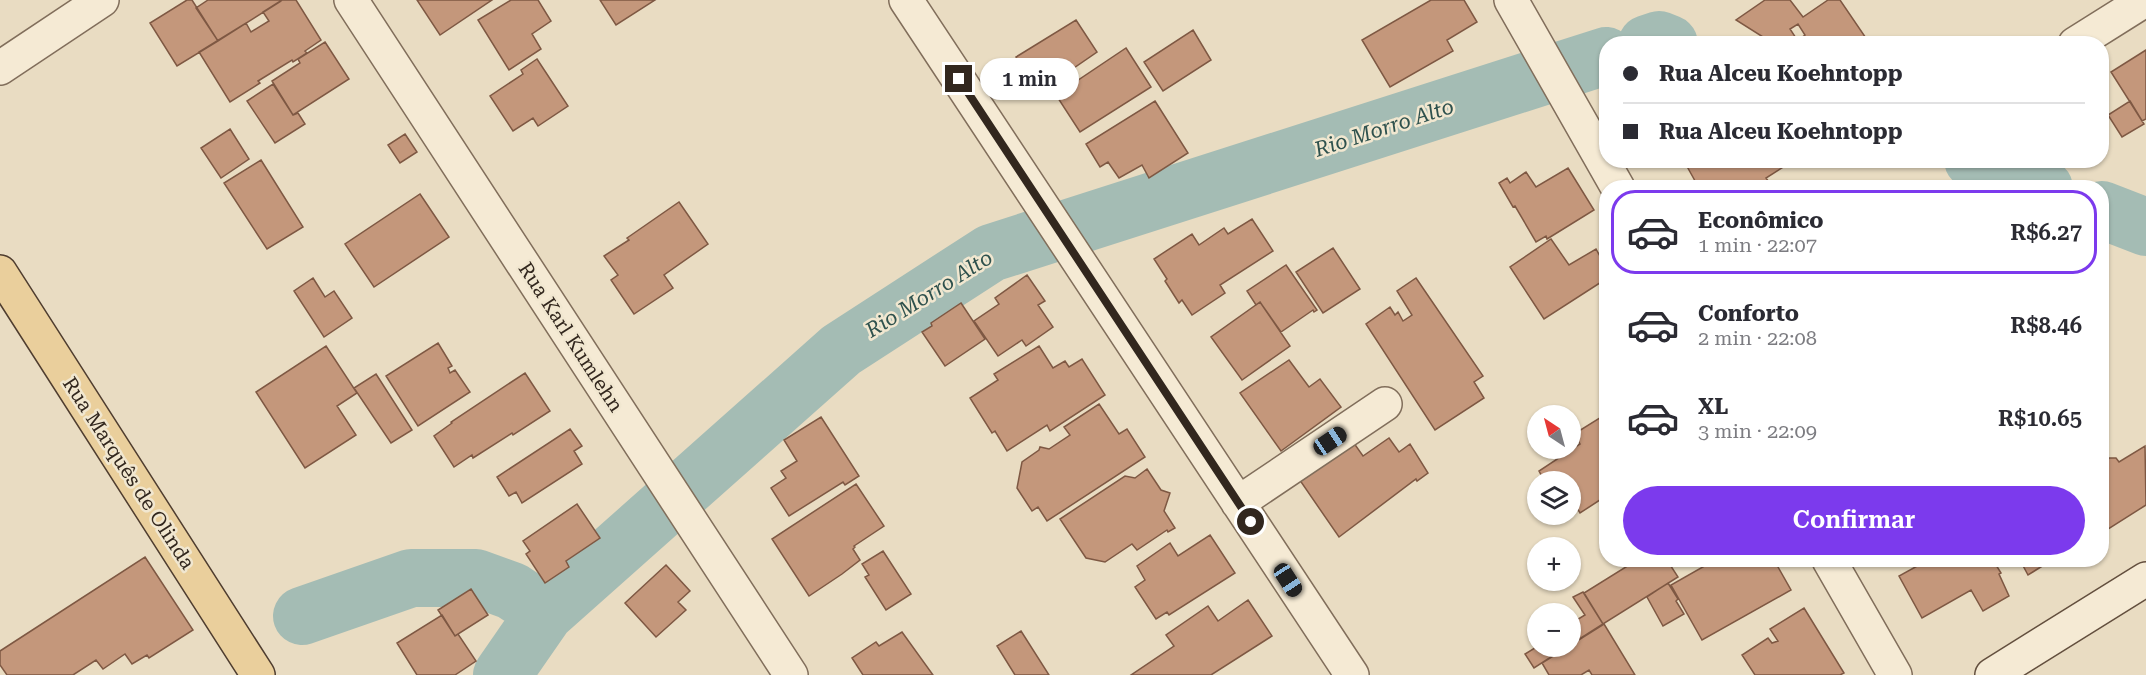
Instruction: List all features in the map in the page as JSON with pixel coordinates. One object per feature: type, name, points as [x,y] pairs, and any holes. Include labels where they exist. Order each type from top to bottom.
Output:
[{"type":"main road","name":"Rua Marquês de Olinda","points":[[0,272],[258,675]]},
{"type":"street","points":[[0,68],[102,0]]},
{"type":"street","name":"Rua Karl Kumlehn","points":[[351,0],[791,675]]},
{"type":"street","points":[[1511,0],[1599,154]]},
{"type":"street","points":[[2088,36],[2145,0]]},
{"type":"street","points":[[913,2],[1069,248],[1352,675]]},
{"type":"street","points":[[1238,503],[1385,404]]},
{"type":"street","points":[[1833,567],[1895,675]]},
{"type":"street","points":[[1992,675],[2146,579]]},
{"type":"building","points":[[187,0],[192,0],[218,41],[177,66],[150,23]]},
{"type":"building","points":[[208,0],[281,1],[218,41],[196,8]]},
{"type":"building","points":[[282,0],[296,0],[321,40],[305,51],[307,53],[258,81],[260,83],[230,102],[199,52],[246,23],[251,32],[269,21],[263,12]]},
{"type":"building","points":[[417,0],[492,0],[440,35]]},
{"type":"building","points":[[511,0],[538,0],[551,21],[532,34],[541,49],[509,70],[478,20]]},
{"type":"building","points":[[600,0],[655,0],[616,25]]},
{"type":"building","points":[[1431,0],[1464,0],[1477,22],[1447,40],[1453,51],[1390,87],[1362,40]]},
{"type":"building","points":[[1765,0],[1790,0],[1803,17],[1828,0],[1840,0],[1865,36],[1804,36],[1798,24],[1790,29],[1795,36],[1761,36],[1736,20]]},
{"type":"building","points":[[1076,20],[1097,52],[1039,92],[1016,57]]},
{"type":"building","points":[[1193,30],[1211,60],[1163,91],[1144,62]]},
{"type":"building","points":[[325,42],[349,79],[293,115],[272,81],[300,63],[298,59]]},
{"type":"building","points":[[1126,48],[1151,87],[1080,132],[1056,95]]},
{"type":"building","points":[[2146,50],[2146,119],[2142,121],[2111,72]]},
{"type":"building","points":[[537,59],[568,106],[538,126],[533,118],[513,131],[490,96],[523,74],[521,70]]},
{"type":"building","points":[[273,84],[293,115],[298,113],[305,124],[275,143],[247,101]]},
{"type":"building","points":[[1155,101],[1188,153],[1149,178],[1142,165],[1119,178],[1108,162],[1100,167],[1086,144]]},
{"type":"building","points":[[2130,101],[2144,124],[2122,137],[2109,114]]},
{"type":"building","points":[[230,129],[249,159],[221,178],[201,148]]},
{"type":"building","points":[[405,134],[417,152],[400,163],[388,145]]},
{"type":"building","points":[[261,160],[303,227],[267,249],[224,183]]},
{"type":"building","points":[[1568,168],[1594,210],[1547,239],[1546,236],[1536,242],[1499,183],[1507,178],[1510,183],[1526,172],[1536,187]]},
{"type":"building","points":[[1688,168],[1782,168],[1766,178],[1767,180],[1695,180]]},
{"type":"building","points":[[420,194],[449,237],[374,287],[345,244]]},
{"type":"building","points":[[679,202],[708,244],[664,275],[673,288],[634,314],[611,280],[618,275],[604,256]]},
{"type":"building","points":[[1252,219],[1273,251],[1220,285],[1225,293],[1192,315],[1182,300],[1179,303],[1154,259],[1192,234],[1199,245],[1224,228],[1228,234]]},
{"type":"building","points":[[1551,239],[1569,265],[1596,249],[1599,254],[1599,284],[1544,319],[1510,267]]},
{"type":"building","points":[[1333,248],[1360,289],[1323,313],[1296,272]]},
{"type":"building","points":[[1286,265],[1317,310],[1314,312],[1313,310],[1281,332],[1260,302],[1256,305],[1247,291]]},
{"type":"building","points":[[1027,275],[1045,301],[1038,305],[1053,327],[1026,346],[1022,340],[998,356],[974,321],[999,304],[995,298]]},
{"type":"building","points":[[313,278],[325,297],[334,291],[352,318],[324,337],[294,291]]},
{"type":"building","points":[[1416,278],[1483,376],[1474,382],[1484,398],[1435,430],[1366,324],[1390,307],[1395,315],[1398,312],[1403,321],[1412,315],[1397,291]]},
{"type":"building","points":[[1260,302],[1290,346],[1242,380],[1211,337]]},
{"type":"building","points":[[961,303],[985,339],[945,366],[922,332],[932,326],[931,323]]},
{"type":"building","points":[[438,343],[452,366],[448,368],[450,373],[455,370],[470,392],[418,426],[386,376]]},
{"type":"building","points":[[326,346],[357,393],[337,406],[356,435],[305,468],[256,392]]},
{"type":"building","points":[[1039,346],[1053,368],[1065,361],[1069,367],[1082,359],[1105,395],[1050,431],[1047,425],[1007,451],[995,431],[992,433],[970,398],[998,380],[994,374]]},
{"type":"building","points":[[1289,360],[1309,387],[1320,379],[1341,407],[1281,451],[1240,393]]},
{"type":"building","points":[[525,373],[550,411],[513,435],[512,433],[473,458],[472,455],[454,467],[434,436],[451,422]]},
{"type":"building","points":[[376,374],[412,430],[391,443],[354,388]]},
{"type":"building","points":[[1099,404],[1119,434],[1127,429],[1145,457],[1047,521],[1038,507],[1032,511],[1017,488],[1022,462],[1040,447],[1049,449],[1070,435],[1064,427]]},
{"type":"building","points":[[821,417],[859,476],[845,485],[843,482],[789,516],[771,488],[786,478],[781,471],[797,461],[784,440]]},
{"type":"building","points":[[1599,418],[1599,501],[1581,512],[1581,471],[1539,471],[1557,459],[1581,459],[1581,430]]},
{"type":"building","points":[[570,429],[582,446],[574,451],[582,464],[522,503],[516,492],[509,496],[497,477]]},
{"type":"building","points":[[1389,438],[1399,452],[1410,444],[1428,473],[1417,481],[1416,479],[1339,537],[1297,476],[1351,439],[1363,456]]},
{"type":"building","points":[[2145,446],[2146,505],[2109,529],[2109,458],[2116,458],[2119,462]]},
{"type":"building","points":[[1147,469],[1161,490],[1170,493],[1164,511],[1175,528],[1168,532],[1167,530],[1137,550],[1132,544],[1105,562],[1086,558],[1060,519],[1125,476],[1135,478]]},
{"type":"building","points":[[856,484],[884,526],[854,546],[853,549],[860,560],[809,596],[772,539]]},
{"type":"building","points":[[577,504],[600,538],[566,561],[569,567],[545,583],[526,554],[530,551],[523,541]]},
{"type":"building","points":[[1210,535],[1235,573],[1169,615],[1167,612],[1156,619],[1135,587],[1145,580],[1137,566],[1170,543],[1178,556]]},
{"type":"building","points":[[883,551],[911,594],[886,610],[865,577],[869,575],[862,564]]},
{"type":"building","points":[[145,557],[193,630],[149,658],[147,655],[132,664],[125,654],[103,669],[96,660],[73,675],[7,675],[0,665],[0,651]]},
{"type":"building","points":[[666,565],[690,591],[678,602],[686,610],[656,637],[625,603]]},
{"type":"building","points":[[1626,567],[1672,567],[1678,577],[1603,624],[1584,593]]},
{"type":"building","points":[[1703,567],[1778,567],[1791,590],[1702,640],[1671,585]]},
{"type":"building","points":[[1915,567],[1997,567],[2009,596],[1983,611],[1971,590],[1922,618],[1899,576]]},
{"type":"building","points":[[2024,567],[2041,567],[2028,575]]},
{"type":"building","points":[[1668,583],[1684,614],[1663,626],[1647,597]]},
{"type":"building","points":[[471,589],[488,615],[455,636],[438,610]]},
{"type":"building","points":[[1583,592],[1603,624],[1581,638],[1581,617],[1585,615],[1581,609],[1581,603],[1577,603],[1573,597]]},
{"type":"building","points":[[1248,600],[1272,636],[1211,675],[1131,675],[1174,646],[1166,635],[1208,606],[1218,621]]},
{"type":"building","points":[[1804,608],[1844,673],[1840,675],[1755,675],[1742,655],[1768,638],[1772,643],[1778,641],[1770,629]]},
{"type":"building","points":[[442,615],[455,636],[458,634],[476,661],[455,675],[417,675],[397,643]]},
{"type":"building","points":[[1604,624],[1635,675],[1592,675],[1589,670],[1581,675],[1549,675],[1542,663],[1552,657],[1581,657],[1581,638]]},
{"type":"building","points":[[1021,631],[1049,675],[1015,675],[997,646]]},
{"type":"building","points":[[902,632],[933,675],[863,675],[852,658],[876,642],[879,646]]},
{"type":"building","points":[[1527,653],[1527,657],[1551,657],[1534,668],[1525,654]]},
{"type":"waterway","name":"Rio Morro Alto","points":[[502,675],[545,613],[841,350],[991,253],[1599,58]]},
{"type":"waterway","name":"Rio Morro Alto","points":[[1993,168],[2024,180]]},
{"type":"waterway","name":"Rio Morro Alto","points":[[2109,213],[2146,227]]},
{"type":"waterway","points":[[302,616],[411,578],[476,578],[512,591],[545,613]]},
{"type":"route","points":[[959,79],[1251,522]]}]
